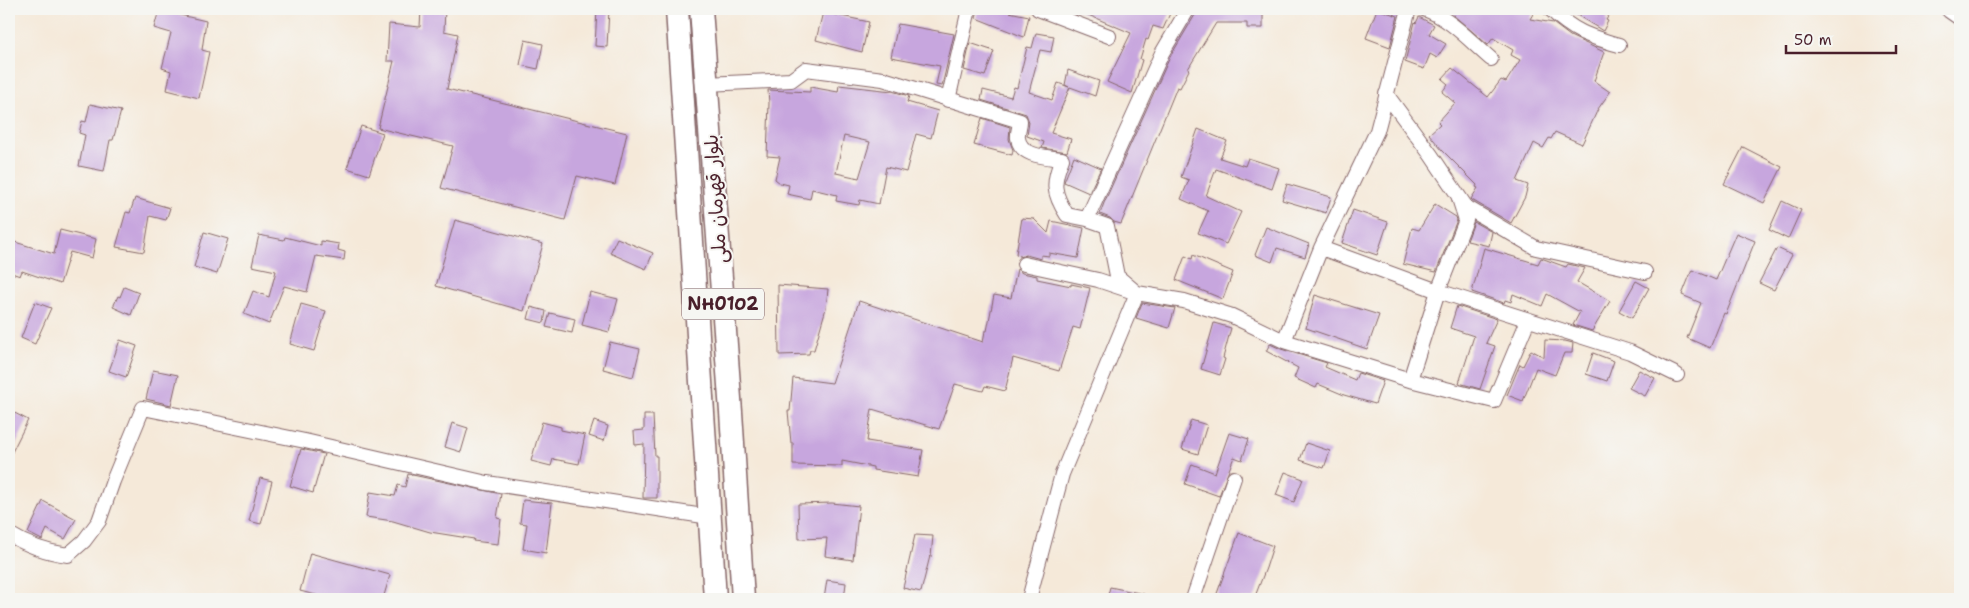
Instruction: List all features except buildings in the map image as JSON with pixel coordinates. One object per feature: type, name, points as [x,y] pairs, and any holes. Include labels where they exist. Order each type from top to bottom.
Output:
[{"type":"highway","name":"بلوار قهرمان ملی","points":[[676,9],[715,599]]},
{"type":"highway","name":"بلوار قهرمان ملی","points":[[701,9],[731,412],[742,599]]},
{"type":"street","points":[[948,100],[969,9]]},
{"type":"street","points":[[1038,9],[1109,36]]},
{"type":"street","points":[[1087,219],[1162,54],[1188,9]]},
{"type":"street","points":[[1284,341],[1321,248],[1377,131],[1409,9]]},
{"type":"street","points":[[1424,9],[1438,14],[1448,21],[1491,59]]},
{"type":"street","points":[[1550,9],[1565,23],[1586,36],[1618,45]]},
{"type":"street","points":[[1950,9],[1960,16]]},
{"type":"street","points":[[706,84],[791,80],[806,69],[883,79],[1020,122],[1018,138],[1022,148],[1035,155],[1062,159],[1054,184],[1058,201],[1067,215],[1107,226],[1117,276],[1137,293]]},
{"type":"street","points":[[1386,94],[1431,154],[1466,207],[1536,248],[1645,272]]},
{"type":"street","points":[[1410,380],[1438,291],[1466,220],[1458,195]]},
{"type":"street","points":[[1321,248],[1438,291],[1630,352],[1678,374]]},
{"type":"street","points":[[1024,264],[1098,280],[1137,293],[1184,301],[1232,316],[1284,341],[1410,380],[1494,401],[1528,320]]},
{"type":"street","points":[[1030,599],[1062,474],[1137,293]]},
{"type":"street","points":[[9,534],[26,545],[50,553],[68,556],[84,541],[99,521],[113,480],[143,408],[305,441],[487,483],[710,517]]},
{"type":"street","points":[[1193,599],[1234,478]]}]
